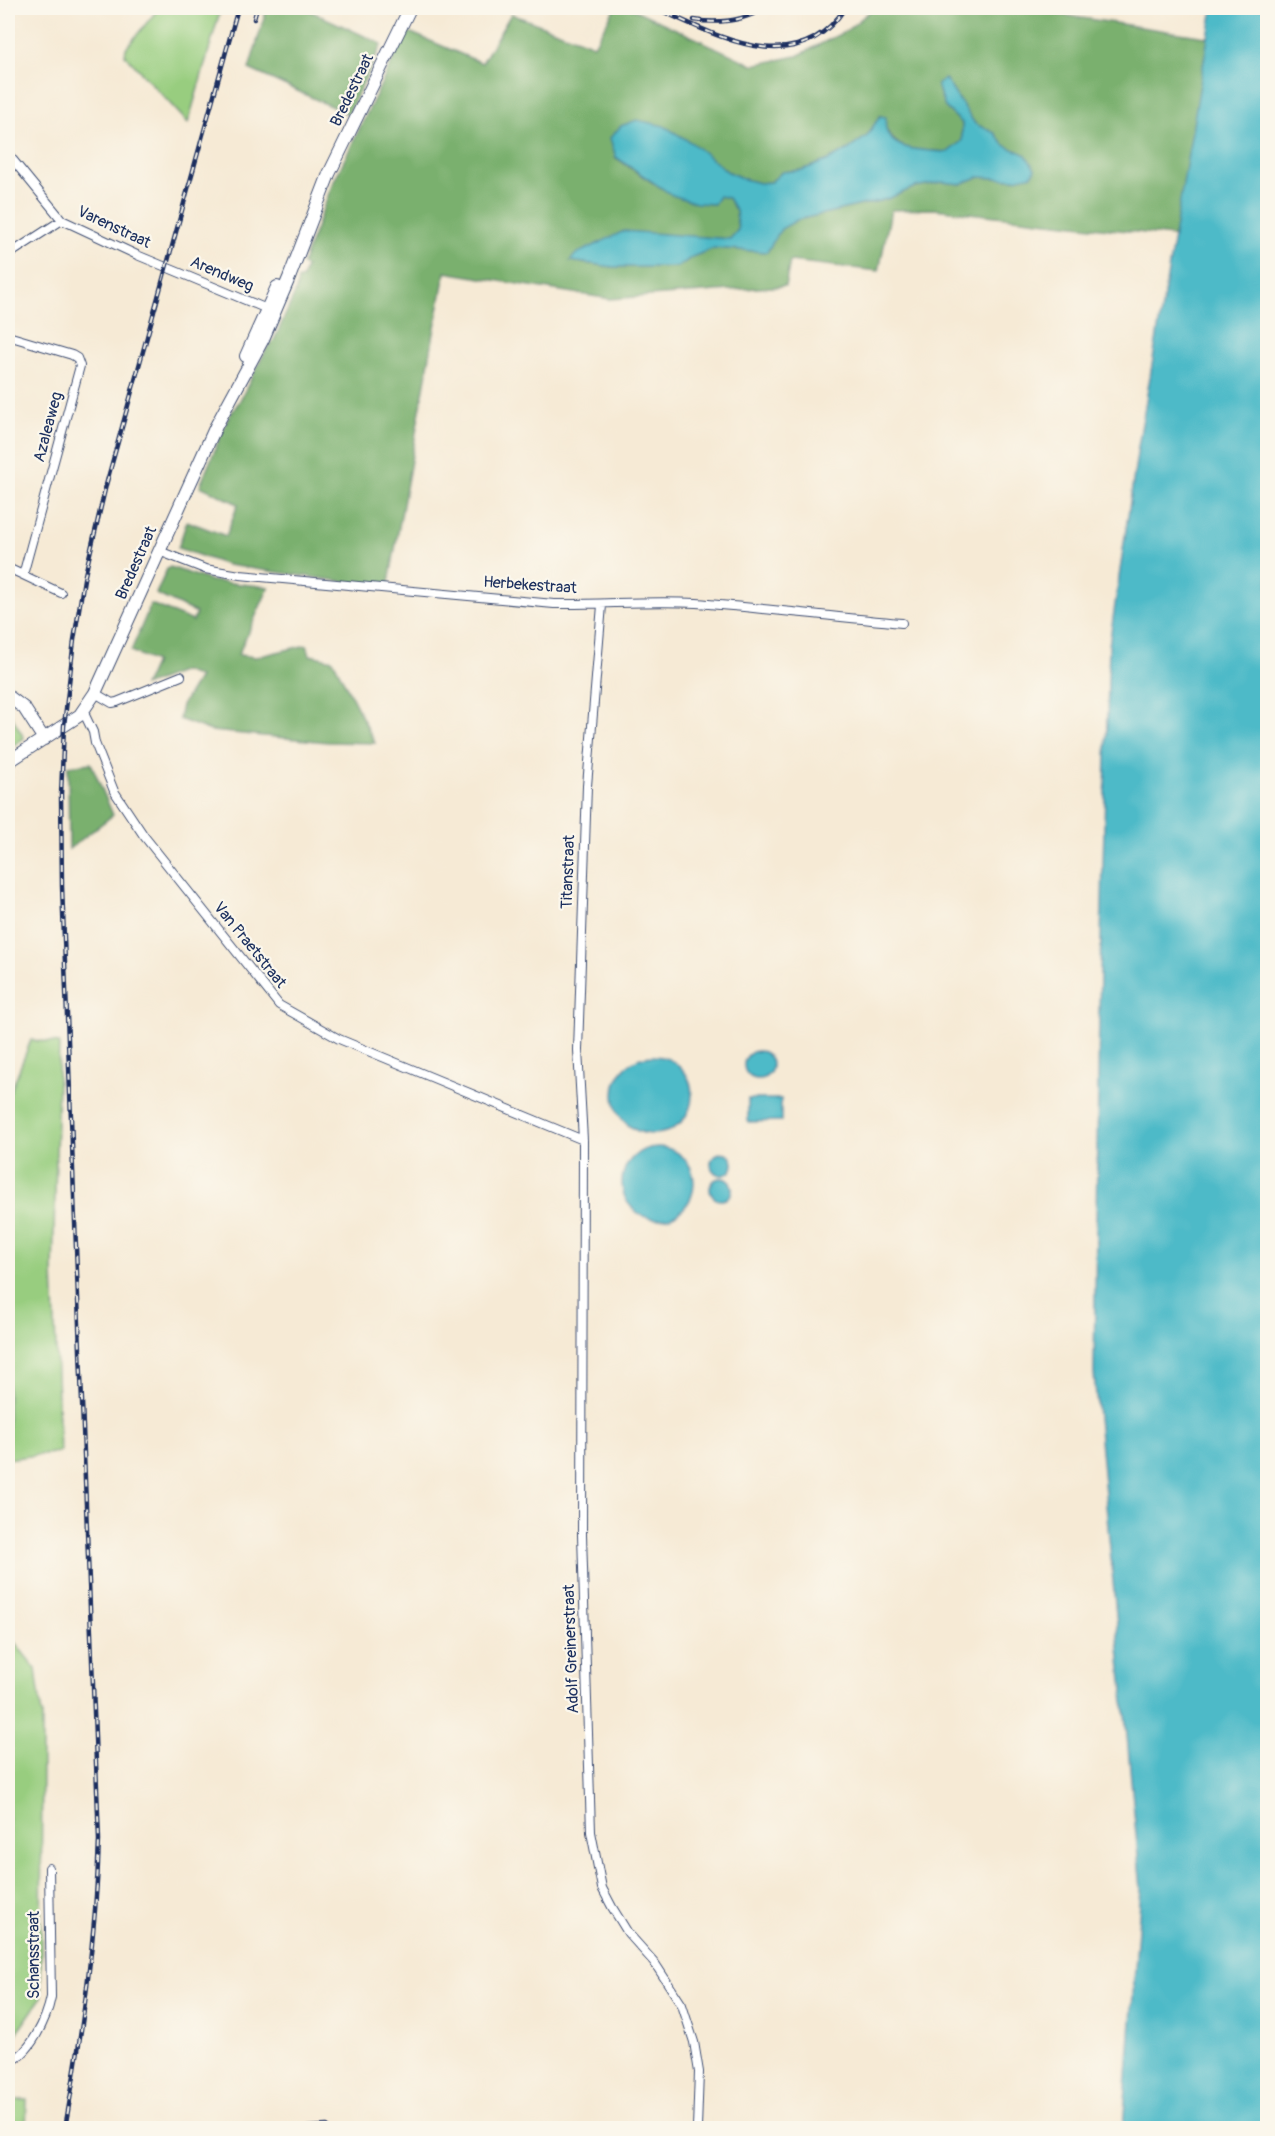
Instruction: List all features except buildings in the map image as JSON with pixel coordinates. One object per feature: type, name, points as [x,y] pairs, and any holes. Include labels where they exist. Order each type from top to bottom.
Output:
[{"type":"main road","name":"Bredestraat","points":[[216,426],[219,414],[309,214],[410,8]]},
{"type":"main road","name":"Bredestraat","points":[[8,762],[75,719],[95,693],[216,426],[263,339],[287,284],[324,186]]},
{"type":"main road","points":[[8,696],[24,708],[44,739]]},
{"type":"street","name":"Varenstraat","points":[[8,154],[62,220],[166,267]]},
{"type":"street","points":[[8,255],[62,220]]},
{"type":"street","name":"Arendweg","points":[[166,267],[267,309]]},
{"type":"street","name":"Azaleaweg","points":[[8,336],[72,355],[77,358],[80,366],[23,575]]},
{"type":"street","name":"Herbekestraat","points":[[159,551],[206,569],[230,574],[554,604],[696,603],[902,623]]},
{"type":"street","points":[[8,568],[61,593]]},
{"type":"street","name":"Titanstraat","points":[[583,1140],[578,1050],[582,904],[587,786],[602,605]]},
{"type":"street","points":[[95,693],[112,703],[181,676]]},
{"type":"street","name":"Van Praetstraat","points":[[83,711],[114,791],[138,827],[279,1005],[339,1039],[583,1140]]},
{"type":"street","name":"Adolf Greinerstraat","points":[[583,1140],[582,1534],[591,1832],[602,1888],[612,1908],[628,1933],[654,1962],[682,2005],[694,2042],[699,2072],[697,2128]]},
{"type":"street","name":"Schansstraat","points":[[8,2062],[26,2052],[49,2010],[51,1996],[50,1868]]},
{"type":"green space","points":[[159,8],[221,8],[188,123],[125,55],[126,48]]},
{"type":"green space","points":[[267,8],[304,8],[382,44],[348,114],[249,69]]},
{"type":"green space","points":[[615,8],[631,8],[753,65],[797,56],[846,31],[874,8],[1017,8],[1212,38],[1180,237],[934,209],[891,210],[879,271],[790,261],[785,286],[610,299],[445,272],[388,588],[227,565],[178,548],[187,521],[226,536],[238,504],[200,486],[228,418],[239,402],[267,348],[274,340],[296,291],[298,279],[302,279],[306,267],[302,265],[332,185],[407,31],[482,63],[511,14],[594,45]],"holes":[[[945,79],[975,124],[995,133],[1004,145],[1026,155],[1015,179],[978,177],[961,184],[942,182],[915,187],[887,199],[797,220],[781,228],[767,252],[714,248],[692,257],[678,267],[613,267],[571,261],[624,232],[730,239],[738,230],[736,211],[728,198],[719,196],[713,204],[686,199],[650,181],[616,158],[713,160],[728,172],[744,179],[759,183],[771,182],[782,172],[802,170],[829,160],[849,149],[867,136],[880,116],[892,138],[906,148],[948,152],[962,141],[962,123],[945,107],[937,85]]]},
{"type":"green space","points":[[170,567],[212,581],[269,587],[238,655],[256,657],[307,645],[310,655],[333,660],[375,743],[328,742],[211,731],[179,719],[182,705],[199,677],[184,671],[144,686],[155,662],[131,651],[151,604],[193,621],[196,613],[156,594]]},
{"type":"green space","points":[[8,712],[24,738],[8,749]]},
{"type":"green space","points":[[91,763],[113,815],[69,849],[68,766]]},
{"type":"green space","points":[[31,1040],[59,1043],[53,1271],[60,1452],[8,1459],[8,1098]]},
{"type":"green space","points":[[8,1634],[36,1669],[42,1716],[41,1998],[8,2046]]},
{"type":"green space","points":[[8,2100],[27,2100],[26,2128],[8,2128]]},
{"type":"water","points":[[1213,8],[1268,8],[1268,2128],[1123,2128],[1141,1889],[1094,1373],[1099,1011],[1109,646],[1138,447]]},
{"type":"water","points":[[945,79],[975,124],[995,133],[1004,145],[1026,155],[1035,169],[1032,175],[1015,179],[978,177],[961,184],[942,182],[915,187],[887,199],[797,220],[781,229],[767,252],[714,248],[692,257],[678,267],[613,267],[570,261],[576,254],[624,231],[730,239],[738,230],[736,211],[728,198],[719,196],[714,204],[696,203],[672,195],[616,157],[610,138],[621,126],[637,120],[664,126],[692,143],[728,172],[759,183],[771,182],[782,172],[802,170],[829,160],[849,149],[867,136],[880,116],[886,117],[886,129],[897,143],[916,150],[948,152],[962,141],[962,123],[945,107],[937,85]]},
{"type":"water","points":[[758,1051],[768,1055],[772,1065],[768,1075],[758,1079],[748,1075],[744,1065],[748,1055]]},
{"type":"water","points":[[645,1056],[661,1056],[675,1062],[686,1073],[692,1087],[692,1103],[686,1117],[675,1128],[661,1134],[645,1134],[631,1128],[620,1117],[614,1103],[614,1087],[620,1073],[631,1062]]},
{"type":"water","points":[[748,1099],[781,1099],[781,1121],[748,1122]]},
{"type":"water","points":[[658,1147],[678,1153],[688,1163],[694,1183],[688,1203],[678,1213],[658,1219],[638,1213],[628,1203],[622,1183],[628,1163],[638,1153]]},
{"type":"water","points":[[722,1153],[730,1156],[733,1164],[730,1172],[722,1175],[714,1172],[711,1164],[714,1156]]},
{"type":"water","points":[[721,1178],[729,1181],[732,1189],[729,1197],[721,1200],[713,1197],[710,1189],[713,1181]]},
{"type":"railway","points":[[65,2128],[87,1985],[95,1913],[99,1840],[62,886],[61,794],[64,726],[84,579],[106,485],[238,8]]},
{"type":"railway","points":[[254,19],[257,8]]},
{"type":"railway","points":[[655,8],[729,39],[754,46],[779,48],[803,43],[825,31],[845,8]]},
{"type":"railway","points":[[694,20],[713,22],[731,20],[748,16],[765,8]]},
{"type":"railway","points":[[293,2128],[327,2126]]}]
